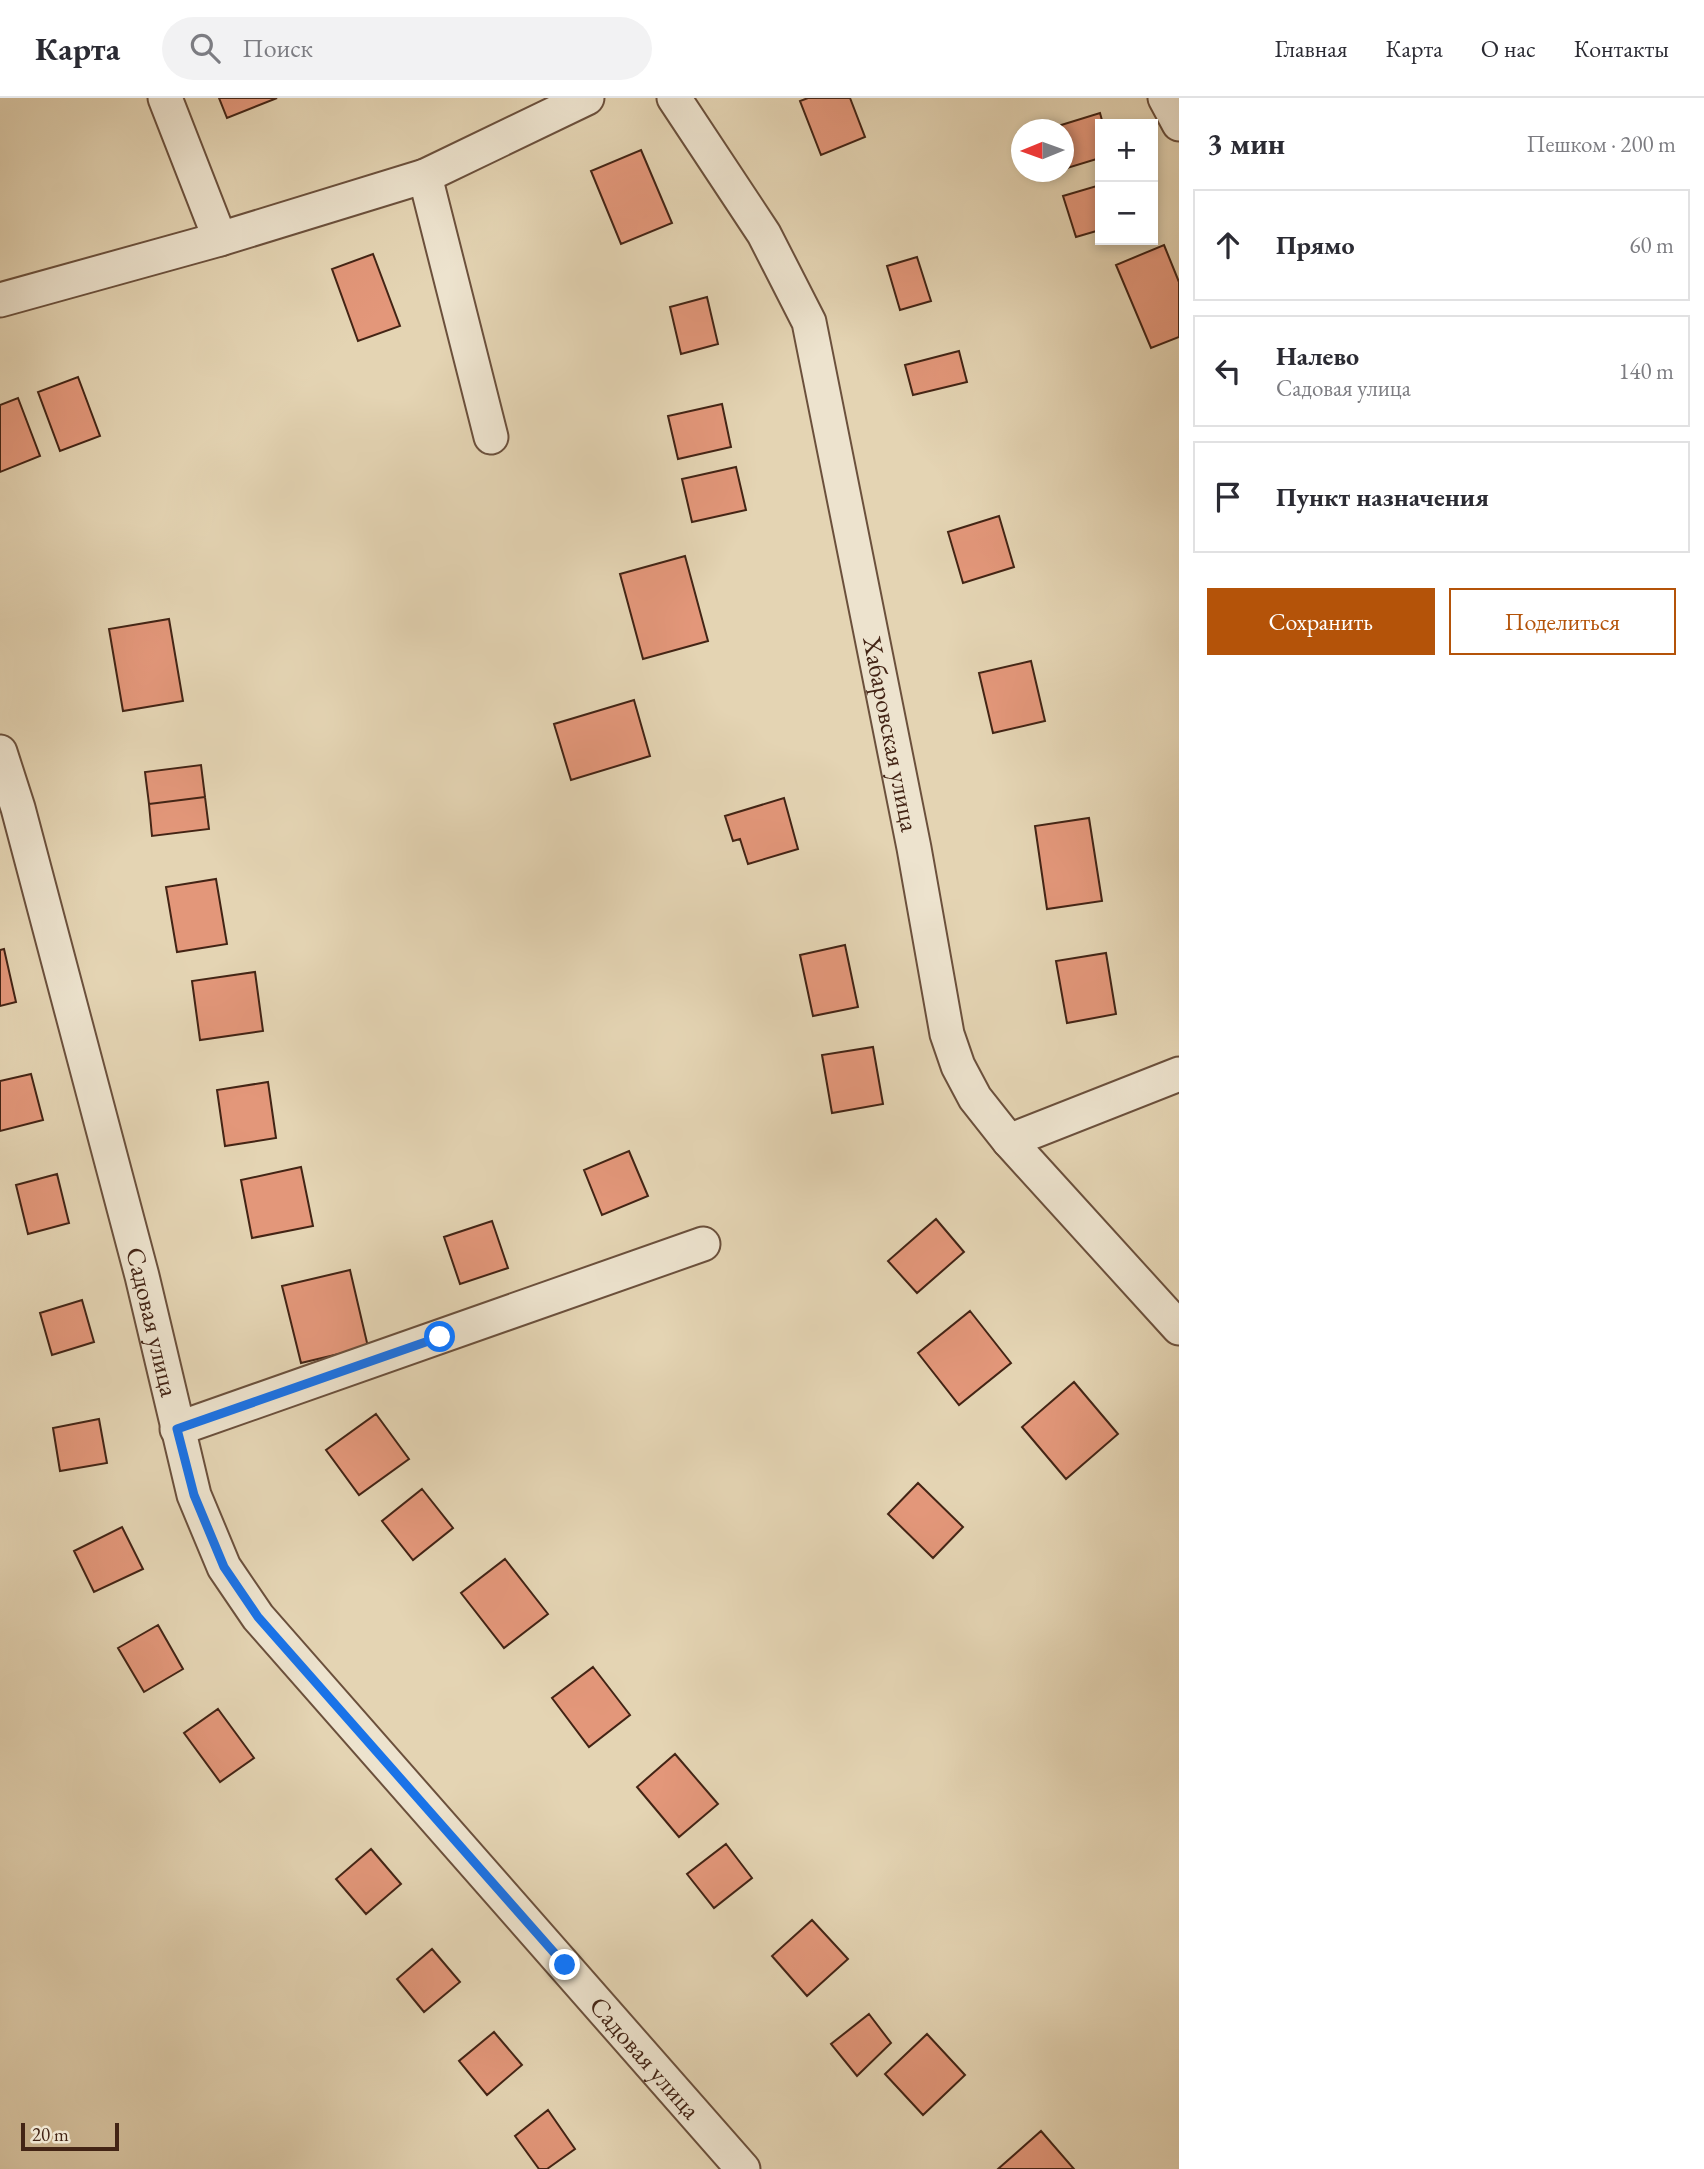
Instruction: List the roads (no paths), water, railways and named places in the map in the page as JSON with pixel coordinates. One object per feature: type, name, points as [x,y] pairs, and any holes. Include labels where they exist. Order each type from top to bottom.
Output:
[{"type":"street","points":[[165,98],[220,239]]},
{"type":"street","points":[[0,300],[220,239],[425,176],[587,98]]},
{"type":"street","name":"Хабаровская улица","points":[[674,98],[764,234],[809,321],[914,848],[947,1034],[958,1066],[975,1098],[1009,1141],[1179,1328]]},
{"type":"street","points":[[1165,98],[1179,124]]},
{"type":"street","points":[[425,176],[491,438]]},
{"type":"street","name":"Садовая улица","points":[[0,752],[22,821],[138,1263],[194,1495],[224,1567],[258,1617],[743,2169]]},
{"type":"street","points":[[1009,1141],[1179,1074]]},
{"type":"street","points":[[177,1429],[703,1244]]}]
